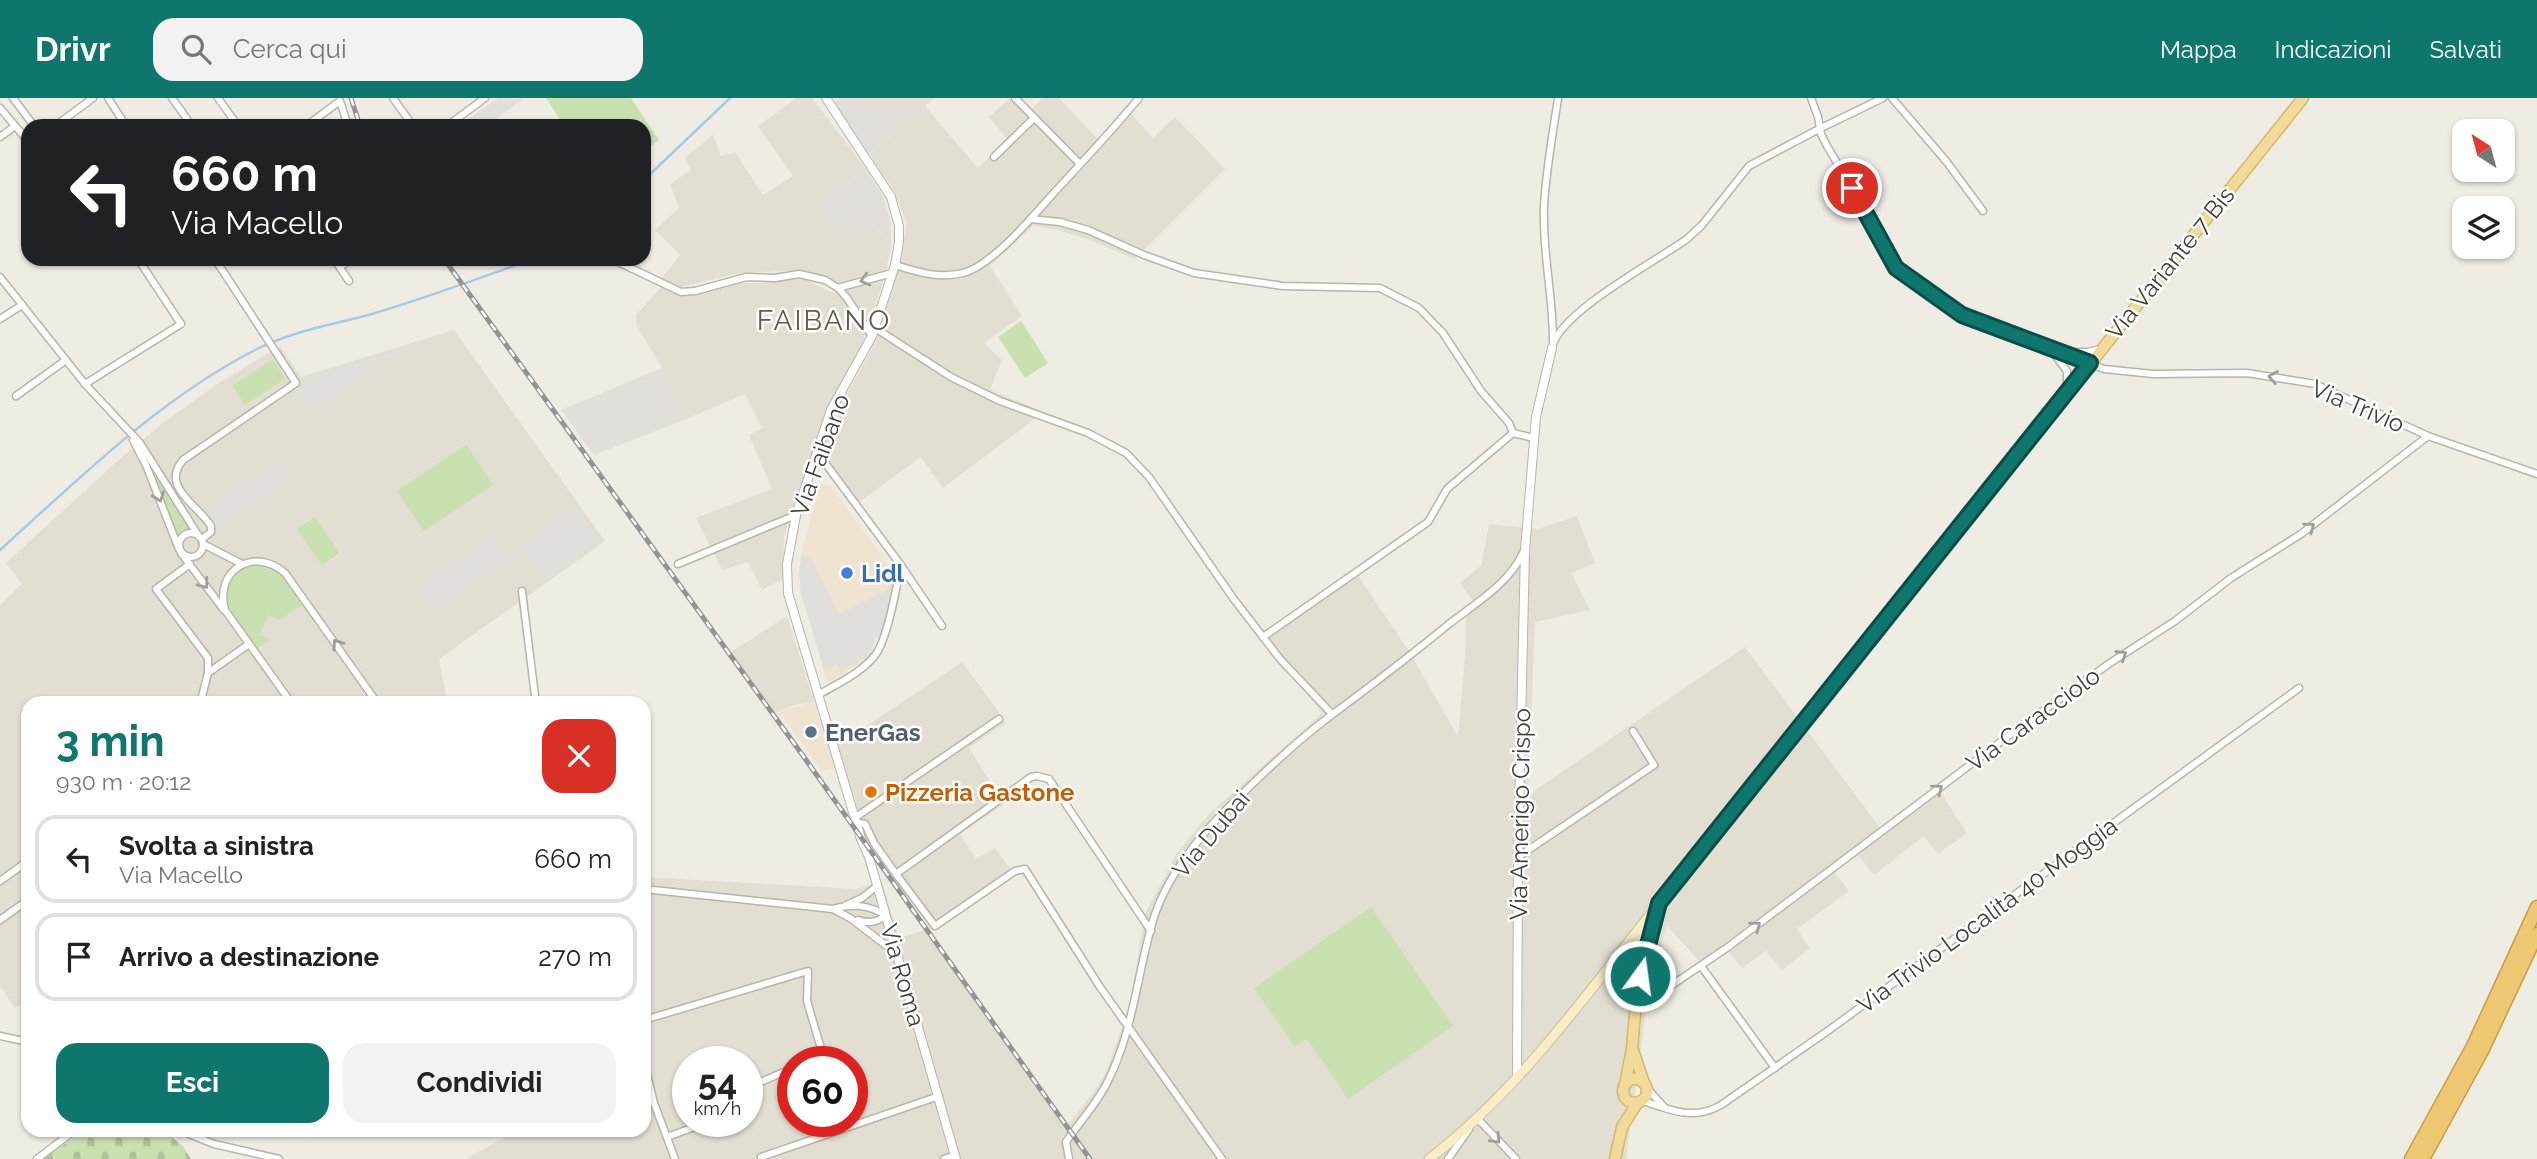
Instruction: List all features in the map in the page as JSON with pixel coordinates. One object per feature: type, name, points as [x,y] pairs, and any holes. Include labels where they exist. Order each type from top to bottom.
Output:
[{"type":"highway","points":[[2411,1159],[2478,1035],[2537,907]]},
{"type":"highway","points":[[2423,1159],[2482,1051],[2537,933]]},
{"type":"main road","name":"Via Variante 7 Bis","points":[[1615,1159],[1622,1127],[1624,1088],[1633,1049],[1637,991],[1659,903],[2303,98]]},
{"type":"main road","points":[[1429,1159],[1476,1118],[1540,1053],[1659,903]]},
{"type":"main road","points":[[1605,971],[1649,943],[1641,937],[1632,938]]},
{"type":"main road","points":[[1605,971],[1620,968],[1627,970],[1635,981],[1637,991]]},
{"type":"main road","name":"Via Variante 7 Bis","points":[[1633,1049],[1645,1085]]},
{"type":"main road","points":[[1634,1079],[1645,1085],[1646,1094],[1640,1101],[1627,1099],[1624,1088],[1634,1079]]},
{"type":"main road","name":"Via Variante 7 Bis","points":[[1622,1127],[1640,1101]]},
{"type":"street","points":[[13,98],[29,119]]},
{"type":"street","points":[[64,119],[93,98]]},
{"type":"street","points":[[108,98],[122,119]]},
{"type":"street","points":[[172,98],[187,119]]},
{"type":"street","points":[[218,98],[233,119]]},
{"type":"street","points":[[393,98],[408,119]]},
{"type":"street","points":[[456,119],[485,98]]},
{"type":"street","name":"Via Faibano","points":[[826,98],[891,197],[899,226],[899,242],[893,269],[873,332],[831,410],[796,515],[787,564],[788,593],[848,792]]},
{"type":"street","points":[[1015,98],[1080,164]]},
{"type":"street","points":[[838,288],[893,269],[939,276],[965,273],[993,256],[1139,98]]},
{"type":"street","points":[[1553,344],[1553,320],[1545,255],[1544,205],[1558,98]]},
{"type":"street","points":[[1553,344],[1583,308],[1686,239],[1702,225],[1749,166],[1883,98]]},
{"type":"street","points":[[1892,98],[1946,161],[1983,211]]},
{"type":"street","name":"Via Trivio","points":[[1809,100],[1827,146],[1896,268],[1962,315],[2105,369],[2153,374],[2247,373],[2315,384],[2428,436],[2537,474]]},
{"type":"street","points":[[316,119],[340,102],[346,119]]},
{"type":"street","points":[[0,108],[21,133]]},
{"type":"street","points":[[994,157],[1034,118]]},
{"type":"street","points":[[0,136],[15,126]]},
{"type":"street","points":[[1030,219],[1060,222],[1088,230],[1144,255],[1194,273],[1283,286],[1380,288],[1419,308],[1443,333],[1482,391],[1509,423],[1513,433]]},
{"type":"street","points":[[85,384],[181,324],[143,266]]},
{"type":"street","points":[[201,540],[211,532],[211,526],[193,508],[175,482],[177,467],[183,460],[296,383],[220,266]]},
{"type":"street","points":[[627,266],[681,292],[695,291],[746,277],[775,278],[799,274],[825,280],[838,288],[873,332],[951,377],[1000,401],[1088,433],[1126,453],[1149,477],[1280,659],[1332,715]]},
{"type":"street","points":[[340,267],[349,281]]},
{"type":"street","points":[[0,277],[85,384],[139,445],[201,540],[202,550],[195,556],[186,556],[180,551]]},
{"type":"street","points":[[0,319],[22,305]]},
{"type":"street","name":"Via Amerigo Crispo","points":[[1517,1078],[1518,857],[1525,550],[1536,417],[1553,344]]},
{"type":"street","points":[[2054,351],[2088,352],[2102,348]]},
{"type":"street","points":[[2054,351],[2067,371],[2067,393]]},
{"type":"street","points":[[16,396],[66,360]]},
{"type":"street","points":[[1513,433],[1534,438]]},
{"type":"street","points":[[1264,638],[1428,522],[1447,489],[1513,433]]},
{"type":"street","name":"Via Caracciolo","points":[[1641,1006],[1701,966],[2027,722],[2182,616],[2231,578],[2301,534],[2428,436]]},
{"type":"street","points":[[139,445],[180,551],[286,696]]},
{"type":"street","points":[[817,452],[942,626]]},
{"type":"street","points":[[678,564],[796,515]]},
{"type":"street","points":[[180,551],[180,540],[184,535],[192,533],[242,564]]},
{"type":"street","name":"Via Dubai","points":[[1069,1159],[1066,1142],[1109,1081],[1136,1000],[1152,922],[1170,882],[1196,844],[1229,807],[1332,715],[1495,588],[1520,562],[1525,550]]},
{"type":"street","points":[[228,615],[223,604],[225,586],[231,573],[242,564],[261,561],[275,566],[285,573],[371,696]]},
{"type":"street","points":[[818,695],[863,666],[876,654],[883,640],[900,564]]},
{"type":"street","points":[[190,565],[156,589],[208,658],[208,673],[202,696]]},
{"type":"street","points":[[522,592],[535,696]]},
{"type":"street","points":[[208,673],[249,643]]},
{"type":"street","name":"Via Trivio Località 40 Moggia","points":[[1640,1101],[1693,1115],[1711,1111],[1775,1068],[2299,688]]},
{"type":"street","points":[[999,719],[857,820],[865,824],[874,843],[934,926],[1015,871],[1025,869],[1100,987],[1222,1159]]},
{"type":"street","points":[[1518,857],[1654,765],[1633,731]]},
{"type":"street","points":[[896,874],[1031,777],[1044,777],[1049,779],[1151,931]]},
{"type":"street","name":"Via Roma","points":[[848,792],[956,1157]]},
{"type":"street","points":[[0,881],[21,866]]},
{"type":"street","points":[[833,909],[862,898],[877,886]]},
{"type":"street","points":[[651,890],[833,909],[850,918],[896,953]]},
{"type":"street","points":[[0,920],[21,905]]},
{"type":"street","points":[[843,906],[869,906],[886,916],[876,922],[867,923],[850,918]]},
{"type":"street","points":[[1701,966],[1775,1068]]},
{"type":"street","points":[[651,1018],[808,971],[807,1001],[820,1046]]},
{"type":"street","points":[[0,1036],[21,1040]]},
{"type":"street","points":[[1645,1085],[1665,1109]]},
{"type":"street","points":[[651,1091],[675,1159]]},
{"type":"street","points":[[868,1118],[939,1096]]},
{"type":"street","points":[[1448,1159],[1476,1118],[1516,1159]]},
{"type":"street","points":[[667,1138],[672,1136]]},
{"type":"street","points":[[37,1159],[66,1137]]},
{"type":"street","points":[[196,1137],[214,1144],[279,1159]]},
{"type":"street","points":[[762,1159],[761,1157],[813,1137]]},
{"type":"street","points":[[944,1159],[956,1157]]},
{"type":"shaded area","points":[[498,98],[524,99],[496,119],[468,119]]},
{"type":"shaded area","points":[[797,98],[812,98],[864,167],[842,187],[837,182],[891,245],[886,272],[836,285],[801,270],[740,273],[681,287],[662,278],[680,255],[655,230],[679,208],[670,184],[691,170],[685,157],[713,135],[721,156],[735,152],[763,195],[793,176],[758,126]]},
{"type":"shaded area","points":[[840,98],[934,98],[870,155],[834,103]]},
{"type":"shaded area","points":[[1010,98],[1019,98],[1031,110],[1042,98],[1059,98],[1098,139],[1126,108],[1153,138],[1175,117],[1225,169],[1135,259],[1087,239],[1033,226],[990,266],[1022,316],[984,343],[1002,360],[990,390],[1044,412],[943,488],[921,457],[852,507],[817,460],[837,412],[878,337],[900,262],[907,223],[894,191],[870,155],[925,106],[978,168],[1007,139],[989,117]]},
{"type":"shaded area","points":[[864,167],[883,196],[891,223],[891,245],[874,225],[844,245],[813,208],[836,182],[842,187]]},
{"type":"shaded area","points":[[799,277],[834,293],[884,279],[858,357],[827,409],[784,537],[783,579],[762,590],[748,562],[722,570],[696,518],[772,489],[749,435],[762,428],[745,394],[686,419],[662,368],[637,326],[636,315],[661,287],[685,295],[738,283],[763,283]]},
{"type":"shaded area","points":[[454,330],[605,541],[439,659],[444,696],[21,696],[21,1004],[15,1008],[0,986],[0,605],[22,584],[6,563],[122,457],[214,386],[280,346],[301,377]]},
{"type":"shaded area","points":[[406,348],[309,414],[294,394],[308,378]]},
{"type":"shaded area","points":[[662,368],[686,419],[594,455],[561,410]]},
{"type":"shaded area","points":[[279,459],[292,478],[216,529],[204,509]]},
{"type":"shaded area","points":[[820,484],[830,486],[896,575],[881,638],[875,637],[870,656],[828,684],[801,593],[799,574],[801,556]]},
{"type":"shaded area","points":[[575,507],[600,541],[544,582],[523,555],[510,565],[506,560],[435,612],[418,589],[493,533],[509,555]]},
{"type":"shaded area","points":[[1577,516],[1595,563],[1571,573],[1590,610],[1535,622],[1528,795],[1745,647],[1880,828],[1936,786],[1967,833],[1938,854],[1924,836],[1874,875],[1858,855],[1834,871],[1849,891],[1797,929],[1810,948],[1782,970],[1766,951],[1742,968],[1728,951],[1705,967],[1667,926],[1653,971],[1626,1159],[466,1159],[505,1137],[651,1137],[651,877],[856,889],[882,882],[899,938],[925,930],[1065,1128],[1097,1088],[1108,1068],[1130,1003],[1145,914],[1177,853],[1209,814],[1322,713],[1258,635],[1354,570],[1409,651],[1458,737],[1466,607],[1473,601],[1460,583],[1481,566],[1489,524],[1538,529]]},
{"type":"shaded area","points":[[801,556],[811,558],[839,614],[887,590],[888,581],[879,567],[883,564],[895,580],[881,638],[875,637],[870,656],[840,671],[837,665],[824,669],[801,593]]},
{"type":"shaded area","points":[[787,616],[814,702],[795,705],[774,713],[731,652]]},
{"type":"shaded area","points":[[962,662],[1006,722],[969,748],[1004,804],[960,834],[976,859],[995,848],[1014,874],[932,930],[869,846],[838,745]]},
{"type":"shaded area","points":[[814,702],[835,769],[822,771],[779,711]]},
{"type":"green space","points":[[546,98],[631,98],[645,119],[560,119]]},
{"type":"green space","points":[[651,128],[659,140],[651,146]]},
{"type":"green space","points":[[1021,321],[1048,363],[1025,378],[998,337]]},
{"type":"green space","points":[[273,359],[285,379],[245,405],[232,386]]},
{"type":"green space","points":[[466,445],[493,485],[424,531],[397,491]]},
{"type":"green space","points":[[158,477],[190,530],[175,534],[155,478]]},
{"type":"green space","points":[[315,517],[339,553],[322,565],[297,529]]},
{"type":"green space","points":[[257,565],[279,573],[303,604],[280,620],[268,615],[260,634],[270,639],[257,649],[234,619],[227,593],[237,573]]},
{"type":"green space","points":[[1371,907],[1453,1026],[1348,1099],[1307,1039],[1295,1047],[1254,988]]},
{"type":"green space","points":[[75,1137],[171,1137],[182,1145],[191,1159],[44,1159]]},
{"type":"waterway","points":[[651,173],[730,98]]},
{"type":"waterway","points":[[0,550],[90,468],[153,416],[185,392],[255,350],[298,333],[372,314],[513,266]]},
{"type":"railway","points":[[351,98],[358,119]]},
{"type":"railway","points":[[449,266],[1090,1159]]},
{"type":"place","name":"Lidl","points":[[847,573]]},
{"type":"place","name":"EnerGas","points":[[811,732]]},
{"type":"place","name":"Pizzeria Gastone","points":[[871,792]]},
{"type":"district","name":"FAIBANO","points":[[824,320]]},
{"type":"route","points":[[1640,976],[1659,903],[2090,363],[1962,315],[1896,268],[1852,188]]}]
